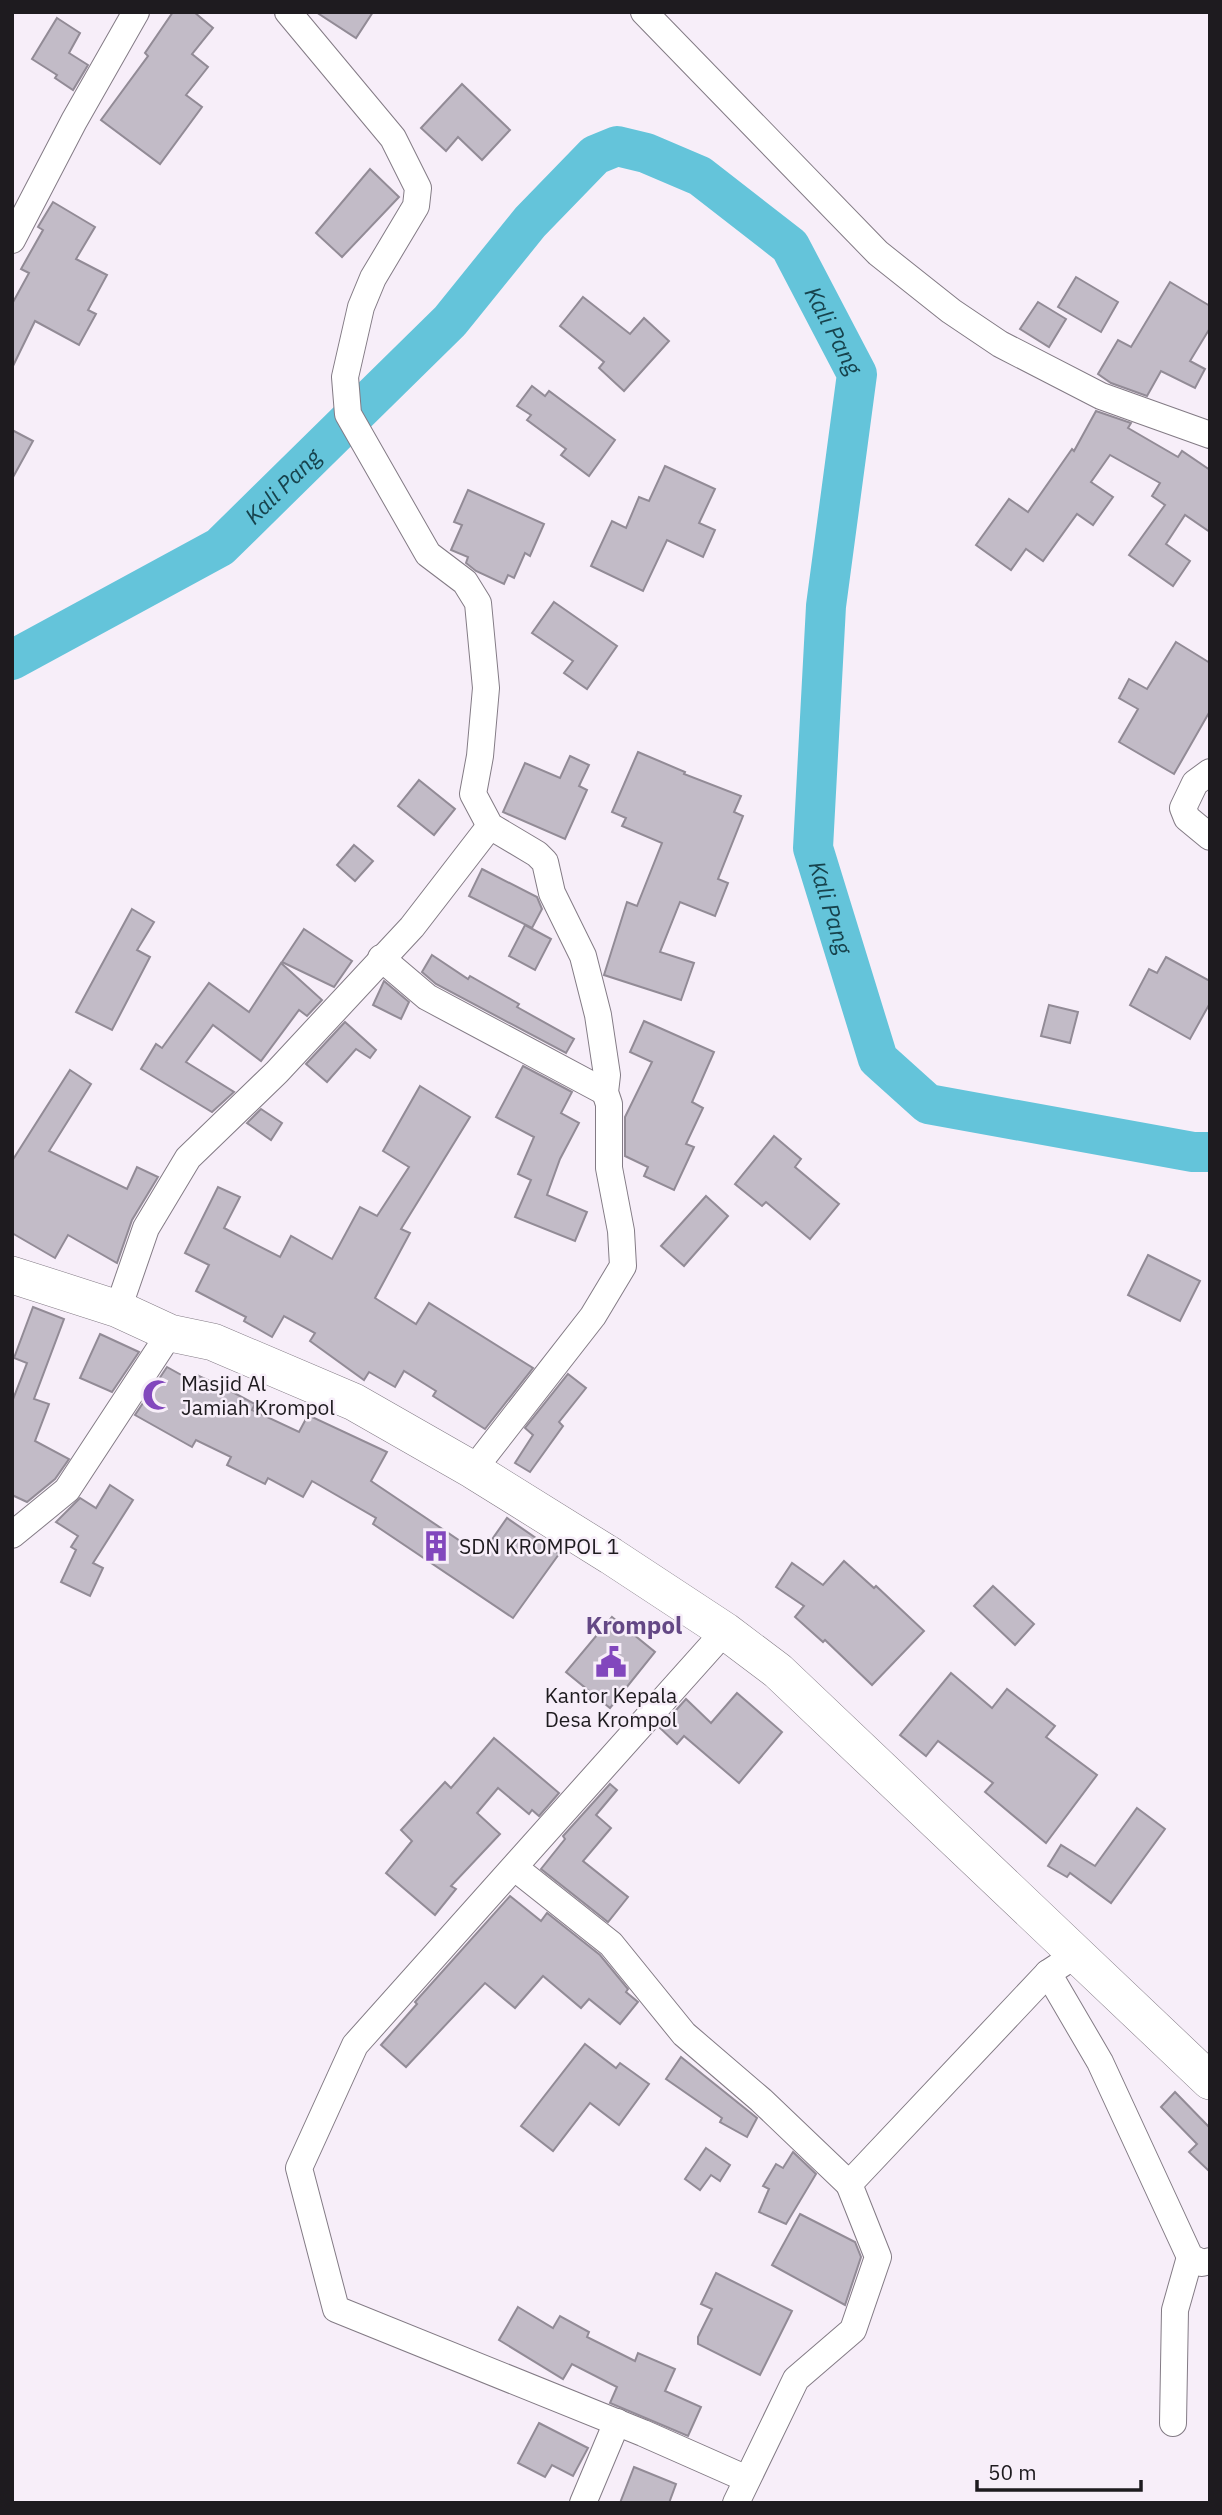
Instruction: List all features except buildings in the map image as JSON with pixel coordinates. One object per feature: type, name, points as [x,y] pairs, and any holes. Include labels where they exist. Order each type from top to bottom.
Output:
[{"type":"street","points":[[12,240],[74,121],[136,12]]},
{"type":"street","points":[[288,12],[393,138],[418,188],[416,206],[373,278],[361,307],[345,377],[348,415],[428,554],[465,582],[478,603],[486,688],[480,756],[473,794],[490,826],[537,854],[544,862],[552,893],[583,956],[598,1015],[607,1075],[605,1092],[609,1104],[609,1168],[621,1231],[623,1266],[593,1316],[473,1471]]},
{"type":"street","points":[[643,12],[878,253],[951,311],[1000,344],[1101,396],[1210,435]]},
{"type":"street","points":[[1210,772],[1195,783],[1183,808],[1187,818],[1210,836]]},
{"type":"street","points":[[118,1309],[146,1228],[188,1158],[276,1072],[412,927],[490,826]]},
{"type":"street","points":[[381,958],[427,997],[605,1092]]},
{"type":"street","points":[[12,1275],[118,1309],[170,1333],[213,1342],[354,1402],[473,1471],[725,1631],[778,1671],[1063,1964],[1210,2081]]},
{"type":"street","points":[[12,1535],[67,1490],[170,1333]]},
{"type":"street","points":[[725,1631],[355,2045],[299,2168],[336,2309],[617,2422],[747,2479]]},
{"type":"street","points":[[514,1868],[611,1944],[684,2034],[761,2100],[849,2184],[878,2257],[853,2330],[796,2379],[736,2503]]},
{"type":"street","points":[[849,2184],[1063,1964]]},
{"type":"street","points":[[1063,1964],[1100,2062],[1200,2259],[1175,2310],[1173,2423]]},
{"type":"street","points":[[583,2503],[617,2422]]},
{"type":"waterway","name":"Kali Pang","points":[[12,660],[220,547],[450,321],[530,222],[595,155],[617,146],[646,153],[700,176],[790,246],[857,374],[826,606],[813,848],[878,1059],[928,1104],[1193,1152],[1210,1152]]},
{"type":"place","name":"Masjid Al Jamiah Krompol","points":[[158,1395]]},
{"type":"place","name":"SDN KROMPOL 1","points":[[436,1546]]},
{"type":"place","name":"Kantor Kepala Desa Krompol","points":[[611,1662]]},
{"type":"district","name":"Krompol","points":[[634,1625]]}]
